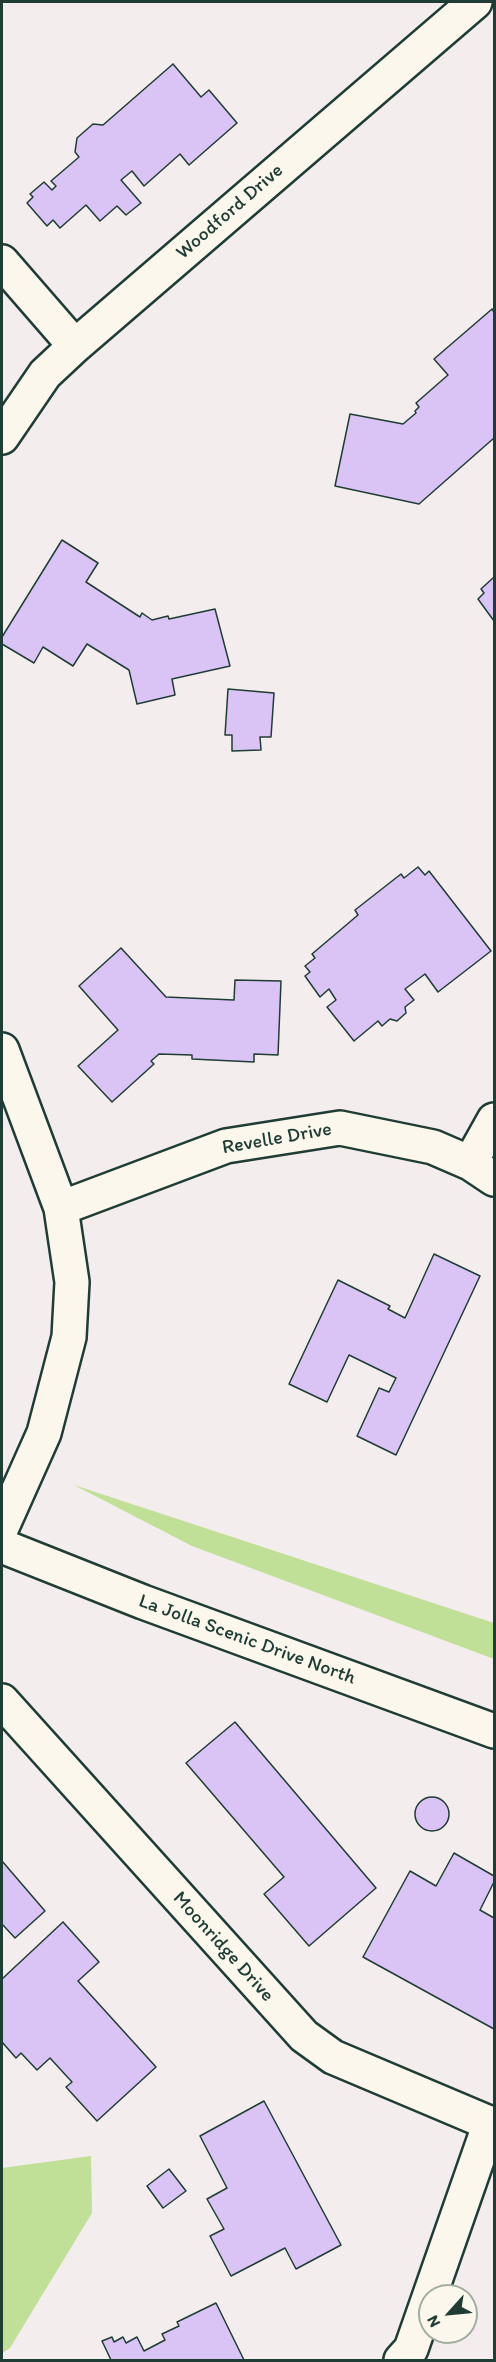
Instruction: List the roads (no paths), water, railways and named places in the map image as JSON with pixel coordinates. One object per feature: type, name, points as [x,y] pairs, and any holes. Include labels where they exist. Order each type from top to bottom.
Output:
[{"type":"street","name":"Woodford Drive","points":[[2,437],[45,374],[75,346],[475,2]]},
{"type":"street","points":[[2,262],[75,346]]},
{"type":"street","points":[[2,1050],[61,1208],[72,1282],[69,1337],[44,1433],[2,1527]]},
{"type":"street","points":[[482,1171],[495,1120]]},
{"type":"street","name":"Revelle Drive","points":[[61,1208],[226,1146],[340,1128],[433,1147],[482,1171]]},
{"type":"street","name":"La Jolla Scenic Drive North","points":[[2,1546],[143,1602],[495,1731]]},
{"type":"street","name":"Moonridge Drive","points":[[2,1701],[304,2036],[333,2056],[492,2124]]},
{"type":"street","points":[[401,2361],[411,2349],[492,2124]]}]
